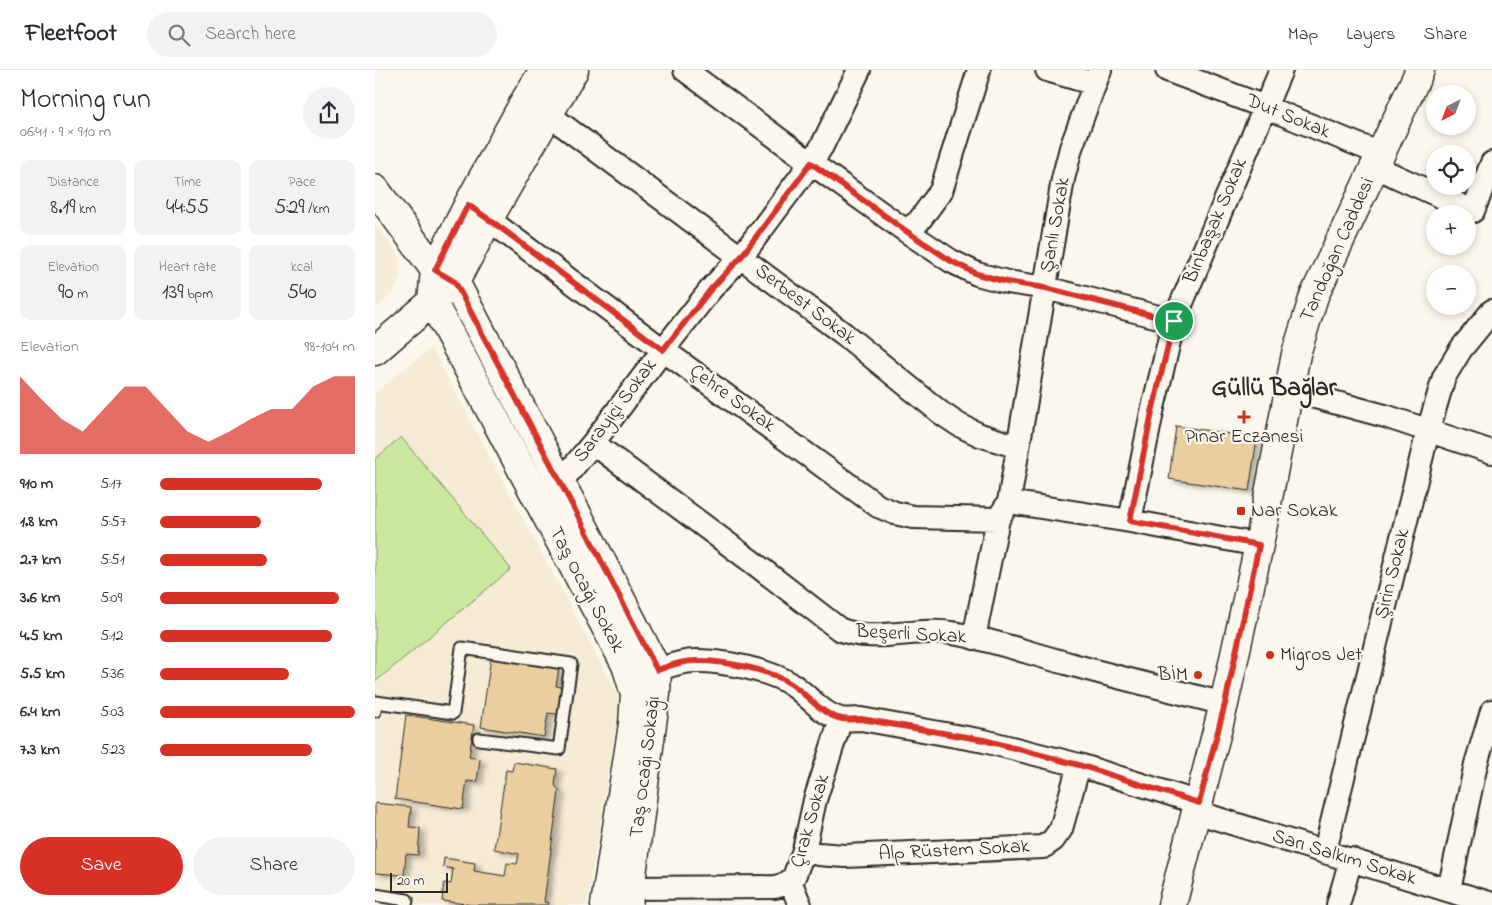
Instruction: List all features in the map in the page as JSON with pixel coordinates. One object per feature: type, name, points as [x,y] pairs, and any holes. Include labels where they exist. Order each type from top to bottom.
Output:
[{"type":"street","points":[[375,351],[432,301],[478,212],[526,99],[544,70]]},
{"type":"street","points":[[478,212],[549,115],[574,70]]},
{"type":"street","points":[[685,70],[811,163],[951,261],[977,274],[1007,282],[1046,288],[1174,321]]},
{"type":"street","name":"Sarayiçi Sokak","points":[[548,489],[593,443],[711,289],[741,257],[811,163],[822,146],[859,70]]},
{"type":"street","points":[[906,231],[919,221],[941,190],[979,70]]},
{"type":"street","points":[[1047,70],[1097,77]]},
{"type":"street","name":"Dut Sokak","points":[[1167,70],[1265,107],[1378,161],[1482,214]]},
{"type":"street","name":"Binbaşak Sokak","points":[[1130,521],[1152,412],[1174,321],[1281,70]]},
{"type":"street","name":"Tandoğan Caddesi","points":[[1172,905],[1225,704],[1259,545],[1296,354],[1314,296],[1421,70]]},
{"type":"street","name":"Şanlı Sokak","points":[[975,638],[1019,447],[1058,205],[1071,148],[1097,77]]},
{"type":"street","points":[[526,99],[549,115]]},
{"type":"street","name":"Serbest Sokak","points":[[549,115],[844,334],[941,413],[959,425],[980,435],[1019,447]]},
{"type":"street","points":[[1482,214],[1492,163]]},
{"type":"street","name":"Taş Ocağı Sokağı","points":[[375,189],[445,276],[548,489],[657,670],[656,694],[629,896]]},
{"type":"street","name":"Çehre Sokak","points":[[478,212],[663,350],[878,506],[895,513],[913,517],[1004,511]]},
{"type":"street","name":"Taş Ocağı Sokak","points":[[432,301],[548,489],[626,665],[635,694],[633,724],[605,905]]},
{"type":"street","name":"Şirin Sokak","points":[[1325,851],[1428,431],[1444,377],[1461,349],[1492,311]]},
{"type":"street","points":[[1289,390],[1385,416],[1492,452]]},
{"type":"street","name":"Beşerli Sokak","points":[[593,443],[839,629],[848,633],[863,635],[950,632],[1225,704]]},
{"type":"street","points":[[1004,511],[1130,521],[1259,545]]},
{"type":"street","points":[[657,670],[678,663],[693,661],[737,666],[760,671],[781,678],[831,714],[841,718]]},
{"type":"street","points":[[1449,890],[1476,764],[1492,711]]},
{"type":"street","name":"Sarı Salkım Sokak","points":[[841,718],[861,719],[984,740],[1079,765],[1325,851],[1492,904]]},
{"type":"street","name":"Çırak Sokak","points":[[629,896],[722,896],[775,887],[790,881],[794,877],[804,850],[815,800],[841,718]]},
{"type":"street","name":"Alp Rüstem Sokak","points":[[804,850],[818,854],[845,856],[1043,847],[1053,840],[1061,829],[1079,765]]},
{"type":"street","points":[[1338,905],[1351,859]]},
{"type":"street","points":[[790,881],[801,905]]},
{"type":"lane","points":[[375,711],[376,702],[453,713],[462,648],[571,664],[559,749],[479,739]]},
{"type":"lane","points":[[375,895],[407,900],[407,905]]},
{"type":"shaded area","points":[[375,224],[400,257],[400,278],[393,293],[375,309]]},
{"type":"shaded area","points":[[431,347],[620,699],[587,905],[398,905],[398,903],[375,900],[375,393]]},
{"type":"green space","points":[[401,437],[511,569],[375,682],[375,459]]},
{"type":"building","points":[[1176,426],[1257,438],[1249,491],[1169,479]]},
{"type":"building","points":[[491,657],[559,668],[556,686],[566,688],[562,715],[548,713],[544,737],[481,727]]},
{"type":"building","points":[[406,715],[474,725],[469,757],[480,759],[477,782],[467,781],[463,809],[395,799]]},
{"type":"building","points":[[514,762],[557,769],[555,785],[559,791],[544,902],[549,903],[548,905],[473,905],[442,901],[444,883],[451,884],[453,869],[443,867],[444,858],[475,863],[474,871],[505,876],[507,863],[517,864],[519,854],[494,849],[506,770],[512,771]]},
{"type":"building","points":[[375,803],[411,807],[409,827],[420,828],[418,855],[406,854],[404,875],[375,873]]},
{"type":"place","name":"Pınar Eczanesi","points":[[1244,417]]},
{"type":"place","name":"Nar Sokak","points":[[1241,511]]},
{"type":"place","name":"Migros Jet","points":[[1270,655]]},
{"type":"place","name":"BİM","points":[[1198,675]]},
{"type":"district","name":"Güllü Bağlar","points":[[1274,389]]},
{"type":"route","points":[[811,163],[906,231],[951,261],[977,274],[1007,282],[1046,288],[1174,321],[1152,412],[1130,521],[1259,545],[1225,704],[1199,803],[1079,765],[984,740],[861,719],[841,718],[817,705],[793,685],[781,678],[760,671],[705,661],[678,663],[657,670],[455,282],[435,270],[468,205],[663,350],[711,289],[741,257],[811,163]]}]
